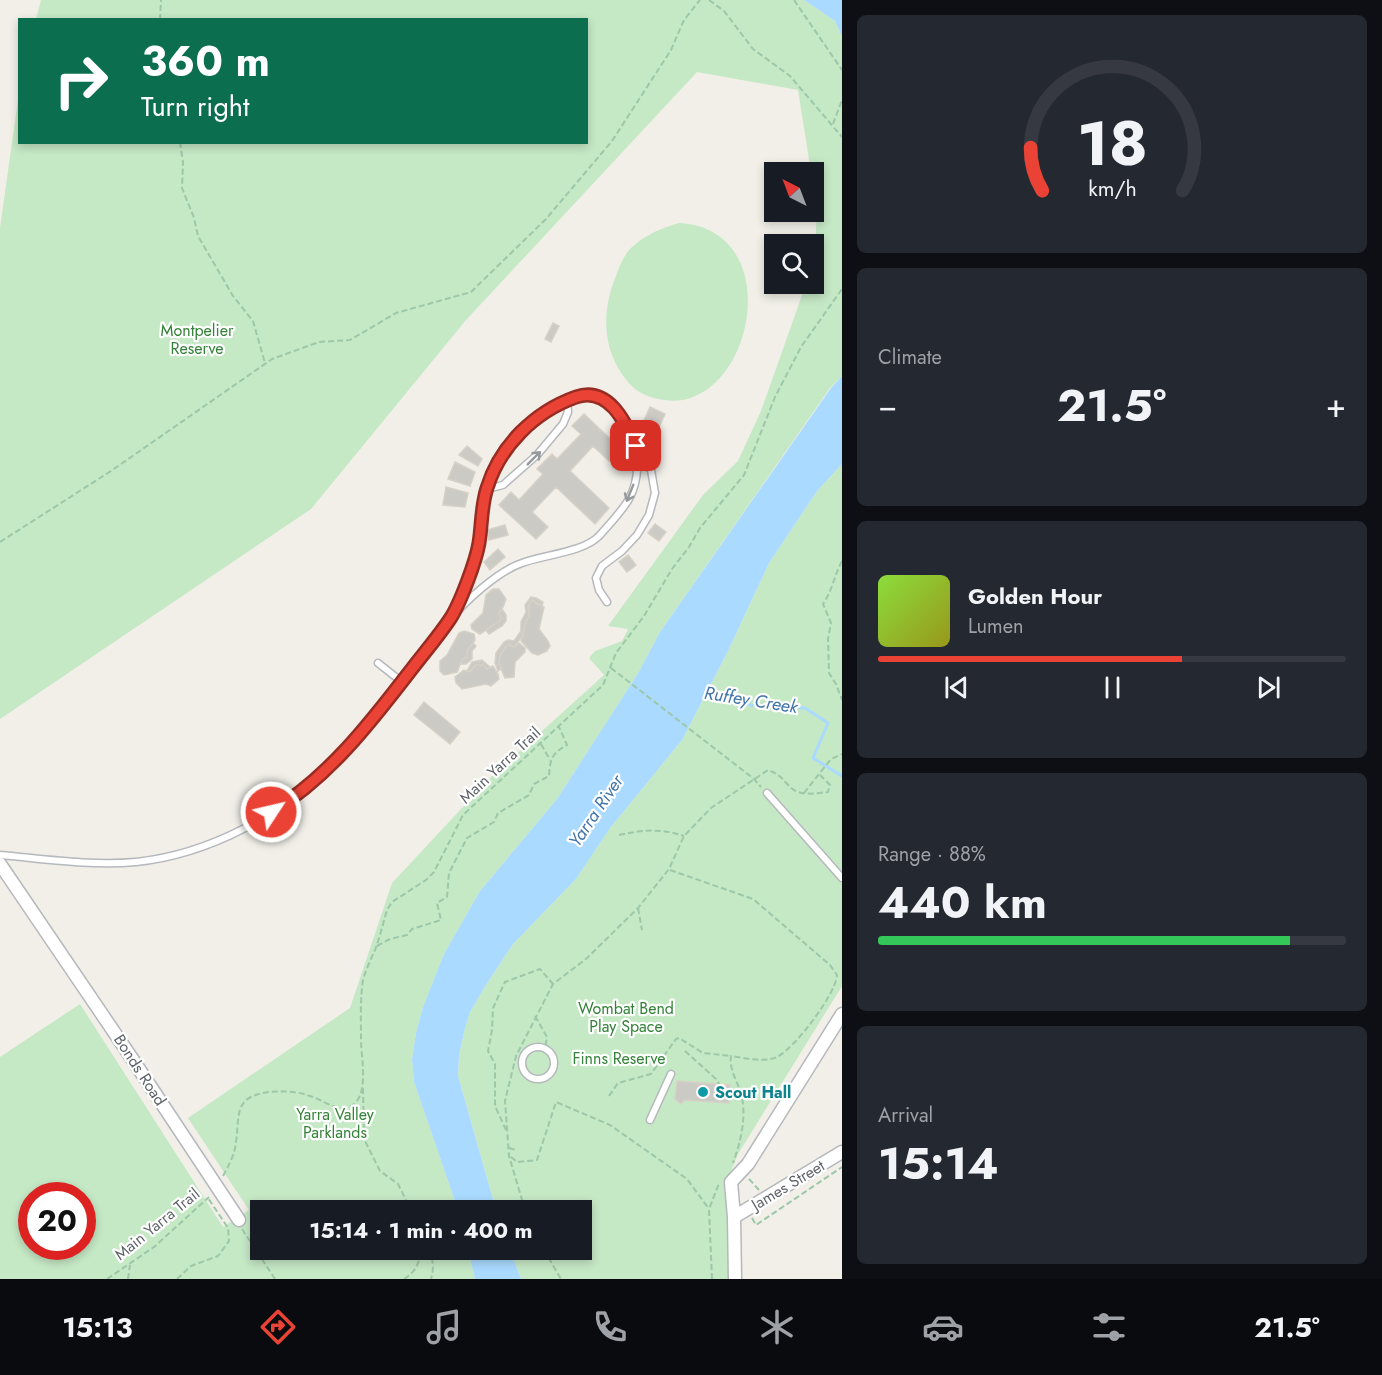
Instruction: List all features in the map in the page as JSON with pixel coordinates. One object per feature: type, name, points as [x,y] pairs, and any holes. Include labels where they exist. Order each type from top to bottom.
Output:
[{"type":"street","name":"Bonds Road","points":[[0,864],[133,1059],[213,1194],[239,1220]]},
{"type":"street","points":[[735,1279],[731,1182],[738,1168],[842,1014]]},
{"type":"street","name":"James Street","points":[[734,1218],[842,1152]]},
{"type":"lane","points":[[0,855],[99,863],[172,856],[235,833],[285,804],[323,773],[387,702],[452,617],[480,589],[506,570],[525,561],[585,544],[597,538],[630,498],[637,474],[636,446],[629,429],[616,410],[603,397],[584,395],[544,413],[517,436],[495,468],[486,489],[479,544],[452,617]]},
{"type":"lane","points":[[486,489],[503,485],[537,455],[563,424],[567,412],[567,401]]},
{"type":"lane","points":[[607,602],[598,590],[596,578],[602,566],[637,536],[649,515],[655,493],[651,470],[636,457]]},
{"type":"lane","points":[[378,663],[402,682]]},
{"type":"lane","points":[[766,794],[842,878]]},
{"type":"lane","points":[[532,1048],[545,1048],[553,1058],[553,1070],[544,1078],[531,1078],[523,1069],[524,1057],[532,1048]]},
{"type":"lane","points":[[650,1120],[671,1074]]},
{"type":"path","points":[[160,0],[160,18]]},
{"type":"path","points":[[0,542],[111,471],[272,359],[318,342],[350,340],[396,313],[471,292],[546,219],[612,141],[671,50],[684,20],[700,0]]},
{"type":"path","points":[[709,0],[723,11],[753,49],[790,76],[842,137]]},
{"type":"path","points":[[794,0],[842,70]]},
{"type":"path","points":[[833,124],[842,100]]},
{"type":"path","points":[[180,144],[183,162],[182,188],[194,218],[198,236],[233,296],[253,321],[265,363]]},
{"type":"path","name":"Main Yarra Trail","points":[[106,1279],[154,1247],[213,1194],[235,1150],[240,1105],[247,1099],[268,1093],[290,1092],[309,1095],[333,1106],[348,1108],[356,1103],[363,1078],[361,1051],[364,977],[387,910],[392,902],[426,880],[434,872],[463,815],[603,685],[616,653],[644,616],[672,569],[700,528],[744,475],[775,397],[801,347],[842,289]]},
{"type":"path","points":[[842,561],[833,589],[823,604],[831,623],[828,639],[829,674],[842,700]]},
{"type":"path","points":[[611,668],[754,779],[766,794]]},
{"type":"path","points":[[376,947],[390,939],[407,935],[412,929],[441,920],[437,903],[447,897],[449,873],[467,838],[494,822],[498,813],[529,795],[534,784],[549,776],[550,760],[554,752],[567,744],[559,727]]},
{"type":"path","points":[[541,744],[550,760]]},
{"type":"path","points":[[804,793],[831,759],[842,754]]},
{"type":"path","points":[[522,1200],[509,1156],[505,1101],[516,1056],[553,984],[586,960],[639,908],[669,869],[684,836],[711,808],[768,770],[780,774],[795,791],[804,793],[828,792],[830,785],[820,775]]},
{"type":"path","points":[[619,835],[643,830],[671,831],[684,836]]},
{"type":"path","points":[[609,1096],[618,1083],[651,1074],[679,1038],[703,1053],[764,1059],[780,1055],[797,1039],[821,1008],[837,981],[837,975],[830,965],[753,900],[669,869]]},
{"type":"path","points":[[639,908],[642,930]]},
{"type":"path","points":[[508,1132],[495,1106],[495,1064],[488,1051],[493,1008],[505,982],[540,969],[553,984]]},
{"type":"path","points":[[535,1017],[547,1037],[545,1048]]},
{"type":"path","points":[[685,1052],[720,1084]]},
{"type":"path","points":[[730,1056],[730,1065],[743,1103],[744,1119],[736,1156]]},
{"type":"path","points":[[363,1078],[364,1139],[380,1171],[398,1184],[406,1200]]},
{"type":"path","points":[[509,1156],[518,1162],[537,1160],[556,1102],[610,1125],[687,1179],[709,1209],[712,1279]]},
{"type":"path","points":[[509,1147],[516,1150]]},
{"type":"path","points":[[747,1210],[756,1225],[842,1167]]},
{"type":"path","points":[[738,1168],[756,1185],[765,1200]]},
{"type":"path","points":[[177,1279],[191,1266],[218,1256],[229,1241],[228,1228],[213,1194]]},
{"type":"path","points":[[239,1220],[245,1235],[275,1279]]},
{"type":"path","points":[[404,1279],[413,1274],[419,1260]]},
{"type":"path","points":[[431,1279],[434,1270],[432,1260]]},
{"type":"path","points":[[550,1260],[561,1279]]},
{"type":"path","points":[[128,1279],[130,1265]]},
{"type":"green space","name":"Montpelier Reserve","points":[[41,0],[804,0],[835,21],[842,37],[842,376],[830,388],[660,632],[637,675],[557,799],[480,891],[444,954],[423,1007],[412,1059],[414,1082],[455,1200],[250,1200],[250,1260],[470,1260],[475,1279],[0,1279],[0,1057],[80,1004],[223,1227],[249,1210],[188,1118],[350,1008],[392,883],[490,778],[604,675],[589,658],[595,651],[622,641],[628,629],[608,626],[703,495],[738,461],[761,411],[802,294],[824,294],[824,234],[816,234],[816,222],[824,222],[824,162],[809,162],[798,90],[697,72],[466,320],[311,509],[0,719],[0,228],[18,100],[18,144],[588,144],[588,18],[36,18]]},
{"type":"green space","points":[[679,223],[714,233],[736,255],[747,285],[746,319],[737,351],[719,379],[695,396],[664,400],[640,392],[619,370],[609,345],[606,317],[611,290],[628,251],[648,236]]},
{"type":"green space","name":"Finns Reserve","points":[[842,464],[842,986],[738,1154],[724,1188],[728,1217],[729,1279],[521,1279],[514,1260],[592,1260],[592,1200],[493,1200],[458,1076],[459,1055],[470,1012],[513,944],[576,879],[610,828],[682,740],[727,653],[769,563],[817,491]]},
{"type":"water","points":[[804,0],[842,0],[842,37],[835,21]]},
{"type":"water","name":"Yarra River","points":[[842,376],[842,464],[817,491],[769,563],[727,653],[682,740],[610,828],[576,879],[513,944],[470,1012],[459,1055],[458,1076],[493,1200],[455,1200],[414,1082],[412,1059],[423,1007],[444,954],[480,891],[557,799],[637,675],[660,632],[831,388]]},
{"type":"water","points":[[470,1260],[514,1260],[521,1279],[475,1279]]},
{"type":"building","points":[[553,323],[559,326],[551,342],[545,339]]},
{"type":"building","points":[[650,407],[665,414],[652,442],[637,436]]},
{"type":"building","points":[[584,414],[621,449],[609,461],[593,446],[570,471],[609,508],[595,524],[556,487],[532,512],[548,527],[536,539],[499,505],[511,492],[519,500],[543,474],[537,469],[552,454],[557,459],[581,434],[572,426]]},
{"type":"building","points":[[467,446],[482,459],[478,466],[459,455]]},
{"type":"building","points":[[455,462],[475,472],[470,486],[448,479]]},
{"type":"building","points":[[446,487],[468,493],[465,507],[443,505]]},
{"type":"building","points":[[655,524],[666,532],[659,541],[648,533]]},
{"type":"building","points":[[505,525],[508,535],[489,540],[487,530]]},
{"type":"building","points":[[498,549],[505,557],[490,570],[484,562]]},
{"type":"building","points":[[628,555],[636,565],[627,572],[619,562]]},
{"type":"building","points":[[493,589],[499,589],[506,599],[499,612],[501,620],[480,634],[472,629],[471,625],[483,613],[486,595]]},
{"type":"building","points":[[531,597],[543,602],[542,606],[534,601],[530,602],[529,617],[523,635],[514,647],[510,644],[506,646],[500,656],[499,664],[502,668],[498,671],[495,663],[496,653],[504,642],[514,641],[521,631],[521,622],[526,612],[525,605]]},
{"type":"building","points":[[532,600],[544,607],[539,629],[550,646],[547,651],[538,655],[532,653],[521,641],[529,617],[529,604]]},
{"type":"building","points":[[502,609],[506,615],[506,621],[489,634],[486,630],[501,620],[499,612]]},
{"type":"building","points":[[464,631],[474,634],[475,640],[457,672],[444,675],[440,671],[440,661],[447,655],[459,633]]},
{"type":"building","points":[[473,643],[476,646],[472,651],[472,659],[466,664],[461,664],[462,660],[467,657],[467,651]]},
{"type":"building","points":[[519,643],[525,648],[525,652],[515,662],[514,677],[505,678],[499,664],[500,656],[507,645],[514,647]]},
{"type":"building","points":[[482,660],[490,667],[487,669],[483,665],[476,665],[470,672],[467,671],[472,662]]},
{"type":"building","points":[[475,665],[483,665],[487,669],[493,666],[499,679],[491,686],[486,684],[462,689],[456,683],[455,677],[464,670],[470,672]]},
{"type":"building","points":[[424,702],[460,732],[450,744],[414,715]]},
{"type":"building","name":"Scout Hall","points":[[677,1081],[730,1085],[729,1103],[685,1100],[681,1104],[675,1099]]},
{"type":"waterway","name":"Ruffey Creek","points":[[704,694],[750,705],[805,708],[828,723],[813,758],[842,776]]},
{"type":"place","name":"Scout Hall","points":[[703,1092]]},
{"type":"route","points":[[271,812],[285,804],[323,773],[387,702],[452,617],[479,544],[486,489],[495,468],[510,444],[524,429],[544,413],[567,401],[584,395],[603,397],[616,410],[629,429],[636,446]]},
{"type":"park label","name":"Wombat Bend Play Space","points":[[626,1017]]},
{"type":"park label","name":"Yarra Valley Parklands","points":[[335,1123]]}]
